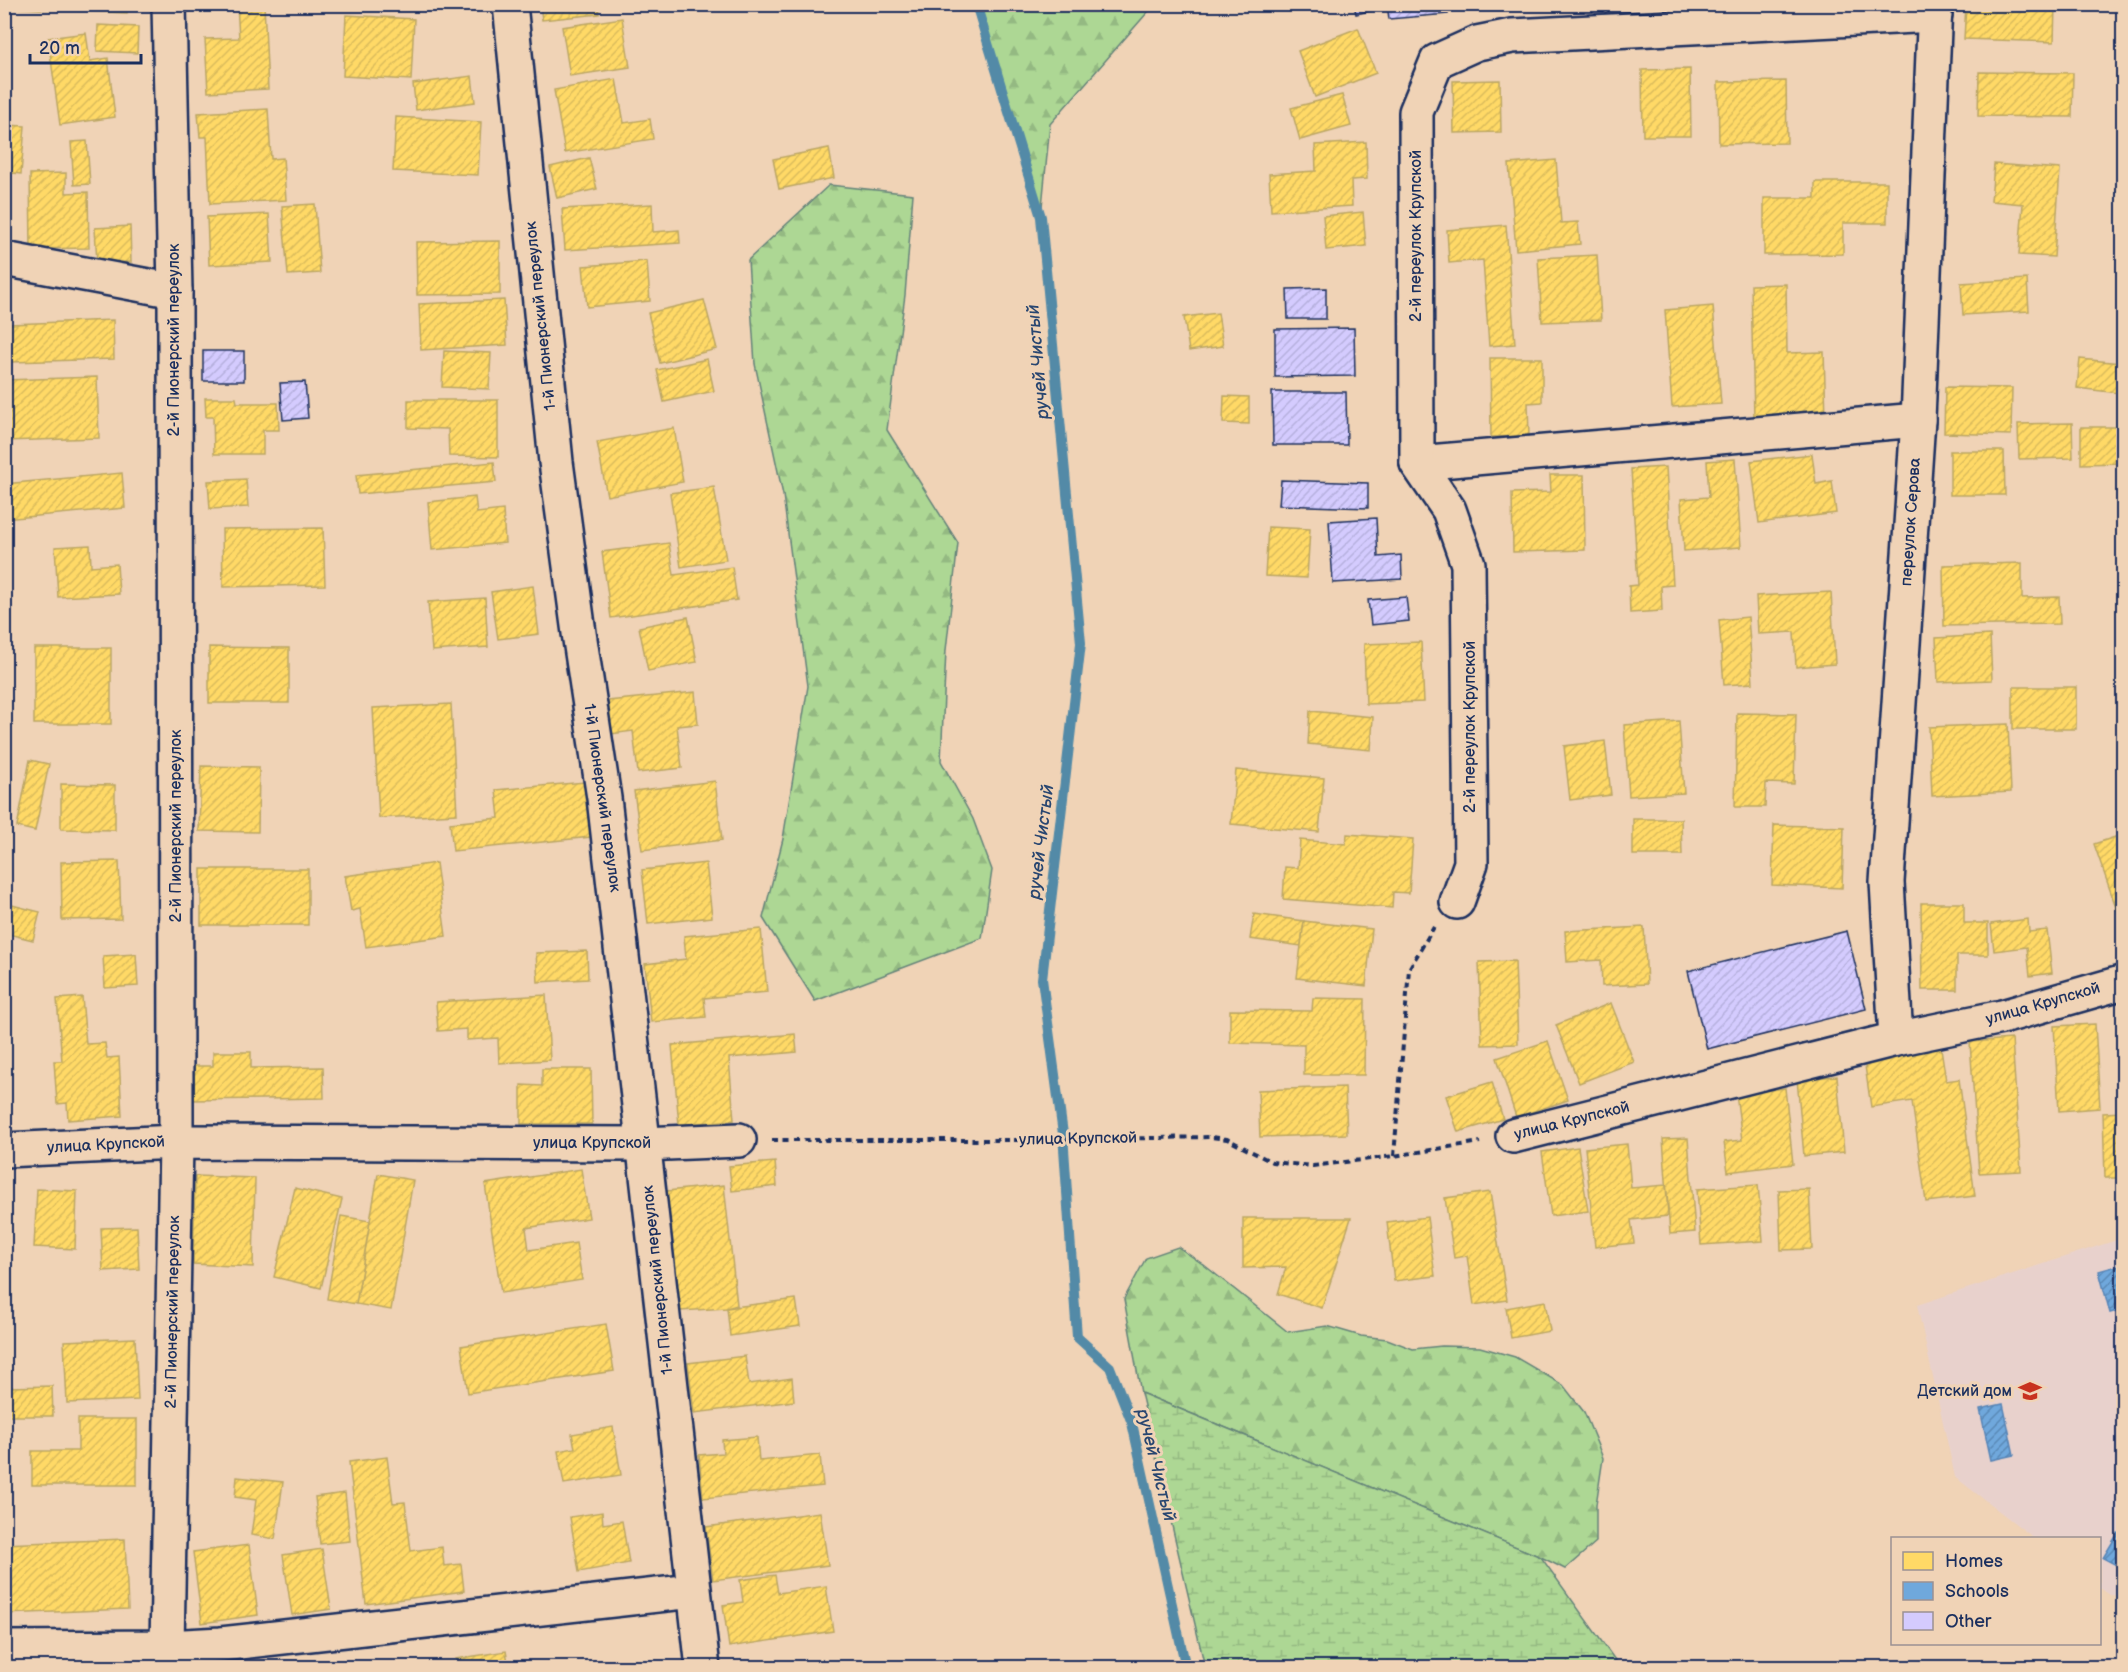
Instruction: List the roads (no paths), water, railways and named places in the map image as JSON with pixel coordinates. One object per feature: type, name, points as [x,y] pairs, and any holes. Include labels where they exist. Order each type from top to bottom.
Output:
[{"type":"street","name":"2-й Пионерский переулок","points":[[167,1647],[176,1142],[174,291],[169,4]]},
{"type":"street","name":"1-й Пионерский переулок","points":[[510,4],[556,462],[604,798],[703,1668]]},
{"type":"street","name":"переулок Серова","points":[[1896,1040],[1887,882],[1918,420],[1935,10]]},
{"type":"street","name":"2-й переулок Крупской","points":[[1457,902],[1471,863],[1468,564],[1449,510],[1417,463],[1416,112],[1437,61],[1477,43],[1512,36],[1935,10]]},
{"type":"street","points":[[4,259],[174,291]]},
{"type":"street","points":[[1417,463],[1918,420]]},
{"type":"street","name":"улица Крупской","points":[[1513,1136],[1896,1040],[2002,1017],[2124,982]]},
{"type":"street","name":"улица Крупской","points":[[4,1150],[176,1142],[643,1144],[739,1140]]},
{"type":"street","points":[[4,1648],[167,1647],[221,1644],[693,1591]]},
{"type":"waterway","name":"ручей Чистый","points":[[976,4],[1041,217],[1081,643],[1042,979],[1063,1134],[1077,1337],[1110,1367],[1132,1423],[1186,1668]]},
{"type":"place","name":"Детский дом","points":[[2030,1391]]}]
